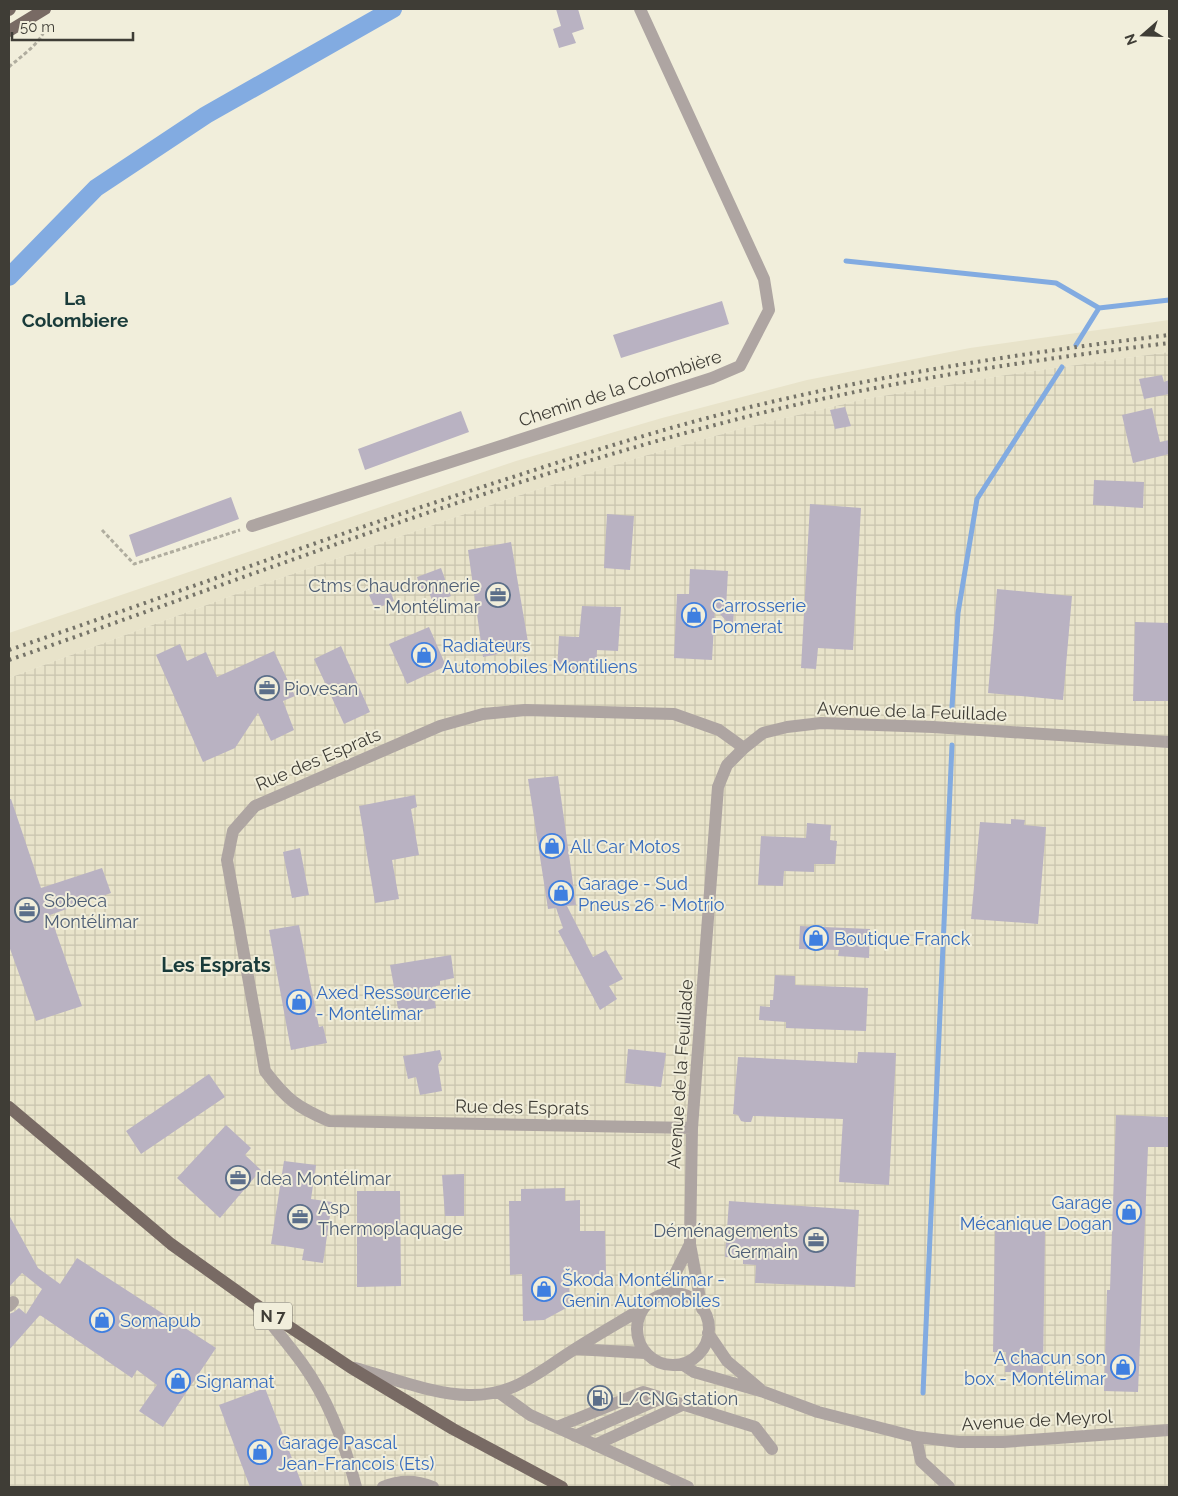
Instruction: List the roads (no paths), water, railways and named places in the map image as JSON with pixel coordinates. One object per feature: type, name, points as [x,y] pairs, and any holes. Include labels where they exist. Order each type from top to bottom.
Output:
[{"type":"main road","points":[[9,31],[44,10]]},
{"type":"main road","name":"N 7","points":[[9,1108],[171,1244],[255,1304],[350,1366],[453,1429],[559,1486]]},
{"type":"street","name":"Chemin de la Colombière","points":[[252,526],[712,378],[740,366],[770,310],[764,280],[640,9]]},
{"type":"street","name":"Rue des Esprats","points":[[692,1128],[329,1122],[302,1110],[281,1092],[265,1071],[227,860],[233,831],[254,806],[440,726],[470,717],[525,710],[674,714],[719,730],[744,748]]},
{"type":"street","name":"Avenue de la Feuillade","points":[[702,1309],[690,1244],[692,1128],[718,787],[728,765],[744,748],[764,733],[787,727],[821,723],[933,727],[1169,742]]},
{"type":"street","name":"Avenue de la Feuillade","points":[[665,1294],[690,1244]]},
{"type":"street","points":[[350,1366],[444,1393],[469,1395],[498,1392],[520,1385],[643,1308],[649,1302],[665,1294],[676,1293],[695,1301],[702,1309],[708,1324],[706,1344],[700,1353],[692,1360],[672,1366],[653,1360],[645,1353],[637,1336],[636,1326],[643,1308]]},
{"type":"street","points":[[255,1304],[303,1364],[326,1403],[349,1460],[356,1487]]},
{"type":"street","name":"Avenue de Meyrol","points":[[708,1333],[727,1361],[764,1392]]},
{"type":"street","points":[[575,1349],[645,1353]]},
{"type":"street","name":"Avenue de Meyrol","points":[[682,1364],[694,1372],[764,1392],[818,1412],[916,1437],[959,1442],[1003,1442],[1169,1430]]},
{"type":"street","points":[[498,1392],[530,1415],[688,1487]]},
{"type":"street","points":[[557,1427],[643,1392],[755,1428],[772,1450]]},
{"type":"street","points":[[575,1436],[662,1398]]},
{"type":"street","points":[[595,1445],[682,1405]]},
{"type":"street","points":[[916,1437],[921,1461],[950,1487]]},
{"type":"street","points":[[383,1487],[393,1483],[416,1482],[433,1487]]},
{"type":"waterway","points":[[9,277],[96,188],[206,115],[393,9]]},
{"type":"waterway","points":[[846,261],[1056,283],[1099,308],[1169,300]]},
{"type":"waterway","points":[[1076,345],[1099,308]]},
{"type":"waterway","points":[[952,707],[958,613],[977,499],[1062,367]]},
{"type":"waterway","points":[[923,1393],[952,745]]},
{"type":"railway","points":[[9,650],[450,498],[595,451],[706,418],[842,386],[950,366],[1169,335]]},
{"type":"railway","points":[[9,660],[459,502],[642,445],[787,407],[895,384],[1060,357],[1169,343]]},
{"type":"place","name":"Ctms Chaudronnerie - Montélimar","points":[[498,595]]},
{"type":"place","name":"Carrosserie Pomerat","points":[[694,615]]},
{"type":"place","name":"Radiateurs Automobiles Montiliens","points":[[424,655]]},
{"type":"place","name":"Piovesan","points":[[267,688]]},
{"type":"place","name":"All Car Motos","points":[[552,846]]},
{"type":"place","name":"Garage - Sud Pneus 26 - Motrio","points":[[561,893]]},
{"type":"place","name":"Sobeca Montélimar","points":[[27,910]]},
{"type":"place","name":"Boutique Franck","points":[[816,938]]},
{"type":"place","name":"Axed Ressourcerie - Montélimar","points":[[299,1002]]},
{"type":"place","name":"Idea Montélimar","points":[[238,1178]]},
{"type":"place","name":"Garage Mécanique Dogan","points":[[1129,1212]]},
{"type":"place","name":"Asp Thermoplaquage","points":[[300,1217]]},
{"type":"place","name":"Déménagements Germain","points":[[816,1240]]},
{"type":"place","name":"Škoda Montélimar - Genin Automobiles","points":[[544,1289]]},
{"type":"place","name":"Somapub","points":[[102,1320]]},
{"type":"place","name":"A chacun son box - Montélimar","points":[[1123,1367]]},
{"type":"place","name":"Signamat","points":[[178,1381]]},
{"type":"place","name":"L/CNG station","points":[[600,1398]]},
{"type":"place","name":"Garage Pascal Jean-Francois (Ets)","points":[[260,1452]]},
{"type":"district","name":"La Colombiere","points":[[75,309]]},
{"type":"district","name":"Les Esprats","points":[[216,965]]}]
